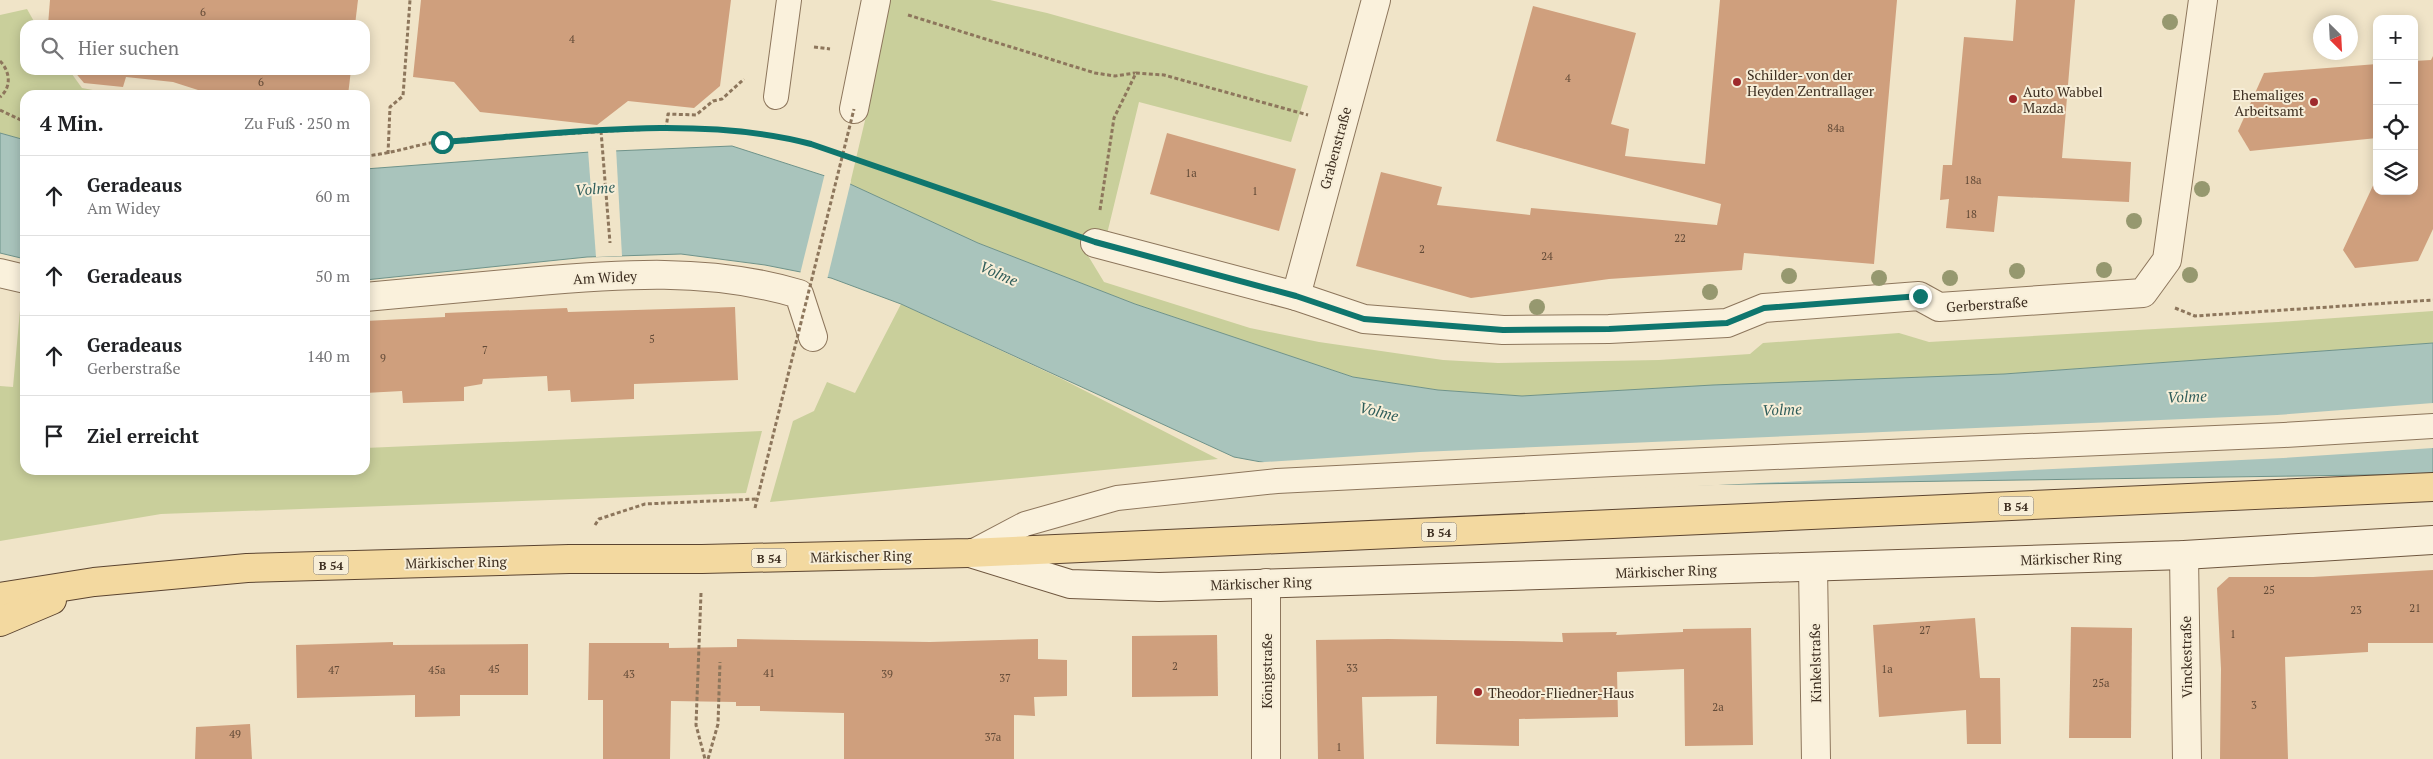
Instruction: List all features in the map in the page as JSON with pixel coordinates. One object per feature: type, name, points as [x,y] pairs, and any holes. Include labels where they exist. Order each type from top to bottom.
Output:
[{"type":"main road","name":"B 54","points":[[970,553],[2433,487]]},
{"type":"main road","name":"Märkischer Ring","points":[[0,597],[94,582],[247,568],[569,559],[702,559],[970,553]]},
{"type":"main road","name":"Märkischer Ring","points":[[0,622],[94,582]]},
{"type":"street","name":"Grabenstraße","points":[[1296,296],[1376,0]]},
{"type":"street","points":[[2143,293],[2167,260],[2203,0]]},
{"type":"street","points":[[854,109],[875,2]]},
{"type":"street","name":"Gerberstraße","points":[[1095,242],[1296,296],[1364,319],[1522,330],[1609,329],[1727,323],[1764,308],[1920,296],[1939,307],[2143,293]]},
{"type":"street","points":[[0,273],[20,278]]},
{"type":"street","name":"Am Widey","points":[[370,297],[611,274],[702,275],[776,287],[799,294],[813,337]]},
{"type":"street","name":"Märkischer Ring","points":[[970,553],[1070,584],[1159,587],[2184,554],[2433,540]]},
{"type":"street","name":"Vinckestraße","points":[[2184,554],[2187,759]]},
{"type":"street","name":"Kinkelstraße","points":[[1813,567],[1816,759]]},
{"type":"street","name":"Königstraße","points":[[1266,583],[1266,759]]},
{"type":"lane","points":[[776,97],[789,0]]},
{"type":"lane","points":[[970,553],[1025,524],[1118,498],[1277,481],[1593,465],[2284,435],[2433,426]]},
{"type":"path","points":[[388,154],[390,106],[402,96],[410,0]]},
{"type":"path","points":[[875,2],[1095,73],[1115,76],[1136,73],[1164,75],[1309,116]]},
{"type":"path","points":[[0,61],[5,66],[9,81],[5,93],[0,97]]},
{"type":"path","points":[[370,156],[388,154],[442,142],[601,131],[666,129],[776,134],[811,144],[1095,242],[1114,118],[1136,73]]},
{"type":"path","points":[[666,129],[668,114],[696,115],[713,101],[722,99]]},
{"type":"path","points":[[755,508],[854,109]]},
{"type":"path","points":[[0,110],[20,120]]},
{"type":"path","points":[[601,131],[610,249]]},
{"type":"path","points":[[2143,293],[2195,316],[2433,300]]},
{"type":"path","points":[[569,559],[599,519],[646,504],[757,499]]},
{"type":"path","points":[[702,559],[696,726],[704,759]]},
{"type":"path","points":[[708,759],[718,724],[720,662]]},
{"type":"green space","points":[[889,0],[990,0],[1047,13],[1308,86],[1291,142],[1139,102],[1107,234],[1087,254],[1104,282],[1250,328],[1319,342],[1443,360],[1498,363],[1659,360],[1750,354],[1763,343],[1899,333],[1929,342],[2433,311],[2433,343],[2004,374],[1522,396],[1438,390],[1353,377],[1135,304],[978,243],[850,184],[867,112]]},
{"type":"green space","points":[[27,9],[33,20],[20,20],[20,75],[73,75],[82,88],[93,90],[20,90],[20,139],[0,133],[0,15]]},
{"type":"green space","points":[[901,304],[1062,379],[1218,459],[770,502],[793,421],[814,411],[827,382],[855,393]]},
{"type":"green space","points":[[20,310],[20,475],[370,475],[370,448],[762,431],[746,493],[161,514],[0,541],[0,386],[13,387]]},
{"type":"water","points":[[0,133],[20,139],[20,258],[0,253]]},
{"type":"water","name":"Volme","points":[[732,146],[850,184],[978,243],[1135,304],[1353,377],[1438,390],[1522,396],[1713,385],[2004,374],[2433,343],[2433,474],[1408,489],[1234,457],[901,304],[831,278],[765,265],[681,254],[587,257],[370,279],[370,169],[590,152]]},
{"type":"pier","points":[[616,148],[622,256],[596,257],[588,150]]},
{"type":"pier","points":[[825,173],[851,181],[827,280],[800,274]]},
{"type":"pier","points":[[2433,403],[2433,448],[2283,458],[1677,487],[1408,491],[1250,463],[1420,452],[2277,415]]},
{"type":"building","points":[[50,0],[358,0],[356,20],[48,20]]},
{"type":"building","points":[[421,0],[731,0],[720,86],[694,108],[628,101],[597,125],[480,112],[454,82],[413,77]]},
{"type":"building","points":[[1720,0],[1897,0],[1874,264],[1744,253],[1742,270],[1609,279],[1471,298],[1356,266],[1381,172],[1442,187],[1437,205],[1530,215],[1531,208],[1717,225],[1721,204],[1496,141],[1533,6],[1636,33],[1611,124],[1629,129],[1625,156],[1705,164]]},
{"type":"building","name":"Auto Wabbel Mazda","points":[[2016,0],[2075,0],[2062,158],[2131,162],[2129,202],[1998,196],[1994,232],[1946,228],[1949,199],[1940,200],[1943,165],[1952,165],[1964,37],[2013,41]]},
{"type":"building","points":[[2433,56],[2433,229],[2418,261],[2355,268],[2343,250],[2373,186],[2373,195],[2418,195],[2418,61],[2431,60]]},
{"type":"building","name":"Ehemaliges Arbeitsamt","points":[[2373,64],[2373,138],[2250,151],[2238,131],[2264,73]]},
{"type":"building","points":[[77,75],[350,75],[349,90],[198,90],[173,82],[126,77],[123,87],[84,83]]},
{"type":"building","points":[[1167,133],[1296,169],[1279,231],[1150,194]]},
{"type":"building","points":[[735,307],[738,380],[634,384],[634,399],[571,402],[570,390],[548,391],[547,376],[483,379],[482,384],[464,387],[464,401],[403,403],[402,391],[370,393],[370,321],[445,317],[445,313],[567,308],[568,312]]},
{"type":"building","points":[[2433,570],[2433,643],[2368,643],[2368,652],[2285,657],[2288,759],[2220,759],[2221,669],[2217,588],[2229,577],[2313,577]]},
{"type":"building","points":[[1975,618],[1980,678],[2000,678],[2001,744],[1967,744],[1966,710],[1879,717],[1873,625]]},
{"type":"building","points":[[2071,627],[2132,628],[2131,738],[2069,738]]},
{"type":"building","points":[[1751,628],[1753,745],[1685,746],[1684,669],[1617,672],[1618,717],[1519,719],[1519,746],[1436,744],[1437,696],[1362,697],[1364,759],[1318,759],[1316,640],[1388,639],[1563,642],[1562,633],[1617,632],[1616,635],[1683,632],[1683,629]]},
{"type":"building","points":[[1217,635],[1218,696],[1132,697],[1132,636]]},
{"type":"building","points":[[737,639],[930,642],[1038,639],[1038,659],[1067,660],[1067,696],[1034,697],[1035,716],[1014,715],[1014,759],[844,759],[844,713],[760,711],[760,706],[736,706],[736,702],[671,701],[670,759],[603,759],[603,700],[588,700],[589,643],[669,643],[669,648],[737,647]]},
{"type":"building","points":[[393,642],[393,645],[528,644],[528,695],[460,695],[460,716],[415,717],[415,695],[297,698],[296,645]]},
{"type":"building","points":[[250,724],[252,759],[195,759],[196,727]]},
{"type":"place","name":"Schilder- von der Heyden Zentrallager","points":[[1737,82]]},
{"type":"place","name":"Auto Wabbel Mazda","points":[[2013,99]]},
{"type":"place","name":"Ehemaliges Arbeitsamt","points":[[2314,102]]},
{"type":"place","name":"Theodor-Fliedner-Haus","points":[[1478,692]]},
{"type":"route","points":[[442,142],[601,131],[666,129],[776,134],[811,144],[1095,242],[1192,270],[1296,296],[1364,319],[1503,330],[1609,329],[1727,323],[1764,308],[1920,296]]}]
